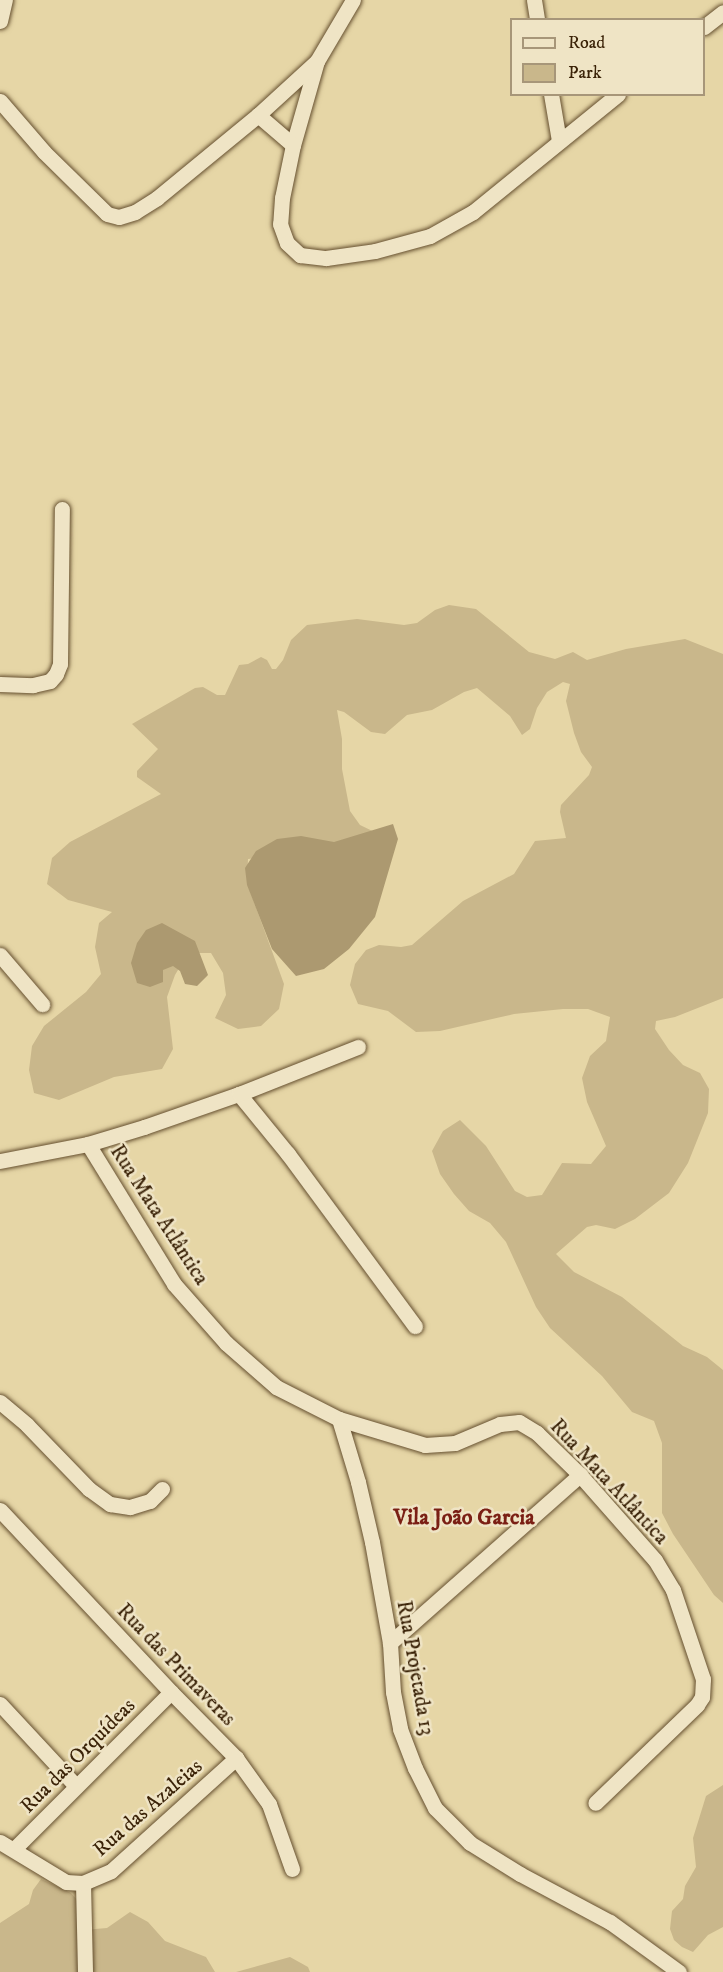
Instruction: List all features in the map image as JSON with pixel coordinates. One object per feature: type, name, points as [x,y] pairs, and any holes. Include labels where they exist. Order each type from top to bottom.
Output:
[{"type":"street","points":[[0,21],[5,0]]},
{"type":"street","points":[[353,0],[317,61],[293,145],[282,198],[280,224],[287,243],[300,255],[326,258],[375,251],[430,236],[473,212],[615,96]]},
{"type":"street","points":[[534,0],[537,18]]},
{"type":"street","points":[[705,26],[723,12]]},
{"type":"street","points":[[0,100],[44,152],[107,214],[119,216],[135,212],[157,198],[258,115],[317,61]]},
{"type":"street","points":[[551,96],[559,141]]},
{"type":"street","points":[[258,115],[293,145]]},
{"type":"street","points":[[0,684],[33,685],[50,681],[60,664],[62,509]]},
{"type":"street","points":[[0,955],[42,1004]]},
{"type":"street","points":[[0,1161],[88,1144],[240,1094],[358,1047]]},
{"type":"street","points":[[240,1094],[288,1154],[415,1326]]},
{"type":"street","name":"Rua Mata Atlântica","points":[[88,1144],[174,1284],[226,1343],[276,1386],[339,1419],[425,1445],[455,1443],[500,1424],[519,1422],[537,1433],[580,1475],[655,1560],[672,1590],[704,1688],[697,1705],[596,1803]]},
{"type":"street","points":[[0,1402],[27,1425],[89,1489],[110,1504],[130,1507],[150,1501],[162,1489]]},
{"type":"street","name":"Rua Projetada 13","points":[[339,1419],[358,1482],[390,1643],[393,1692],[400,1729],[415,1768],[435,1808],[470,1843],[520,1874],[610,1922],[679,1972]]},
{"type":"street","points":[[390,1643],[580,1475]]},
{"type":"street","name":"Rua das Primaveras","points":[[0,1510],[236,1758],[269,1804],[292,1869]]},
{"type":"street","name":"Rua das Orquídeas","points":[[14,1849],[171,1692]]},
{"type":"street","points":[[0,1704],[76,1786]]},
{"type":"street","name":"Rua das Azaleias","points":[[83,1883],[111,1871],[236,1758]]},
{"type":"street","points":[[0,1842],[66,1882],[83,1883],[85,1972]]},
{"type":"green space","points":[[449,605],[476,609],[529,652],[555,659],[573,652],[587,660],[626,649],[685,639],[723,654],[723,998],[675,1017],[656,1021],[655,1029],[669,1050],[683,1065],[700,1073],[709,1089],[708,1113],[688,1163],[669,1193],[635,1219],[615,1229],[596,1225],[587,1227],[556,1254],[574,1272],[622,1297],[683,1346],[707,1357],[723,1370],[723,1603],[714,1595],[673,1534],[662,1513],[662,1443],[654,1421],[632,1412],[602,1376],[550,1328],[536,1307],[506,1242],[490,1223],[469,1211],[454,1194],[440,1174],[432,1151],[443,1131],[460,1120],[486,1146],[515,1191],[527,1197],[542,1195],[562,1163],[591,1164],[606,1146],[587,1102],[582,1078],[590,1056],[606,1041],[610,1017],[588,1009],[563,1009],[514,1014],[440,1031],[416,1032],[388,1011],[358,1004],[350,985],[355,964],[366,950],[379,945],[401,947],[412,945],[463,901],[514,874],[535,841],[566,838],[560,812],[561,805],[589,775],[592,767],[581,752],[574,733],[566,701],[570,684],[563,682],[547,692],[537,708],[530,729],[522,735],[510,716],[477,688],[464,692],[432,710],[407,715],[385,734],[371,732],[344,712],[337,710],[342,739],[342,769],[350,811],[360,825],[389,839],[299,854],[248,859],[247,883],[284,984],[279,1009],[261,1026],[238,1029],[215,1018],[226,995],[223,973],[211,953],[188,953],[175,975],[167,997],[173,1049],[162,1069],[114,1077],[59,1100],[34,1093],[29,1070],[32,1046],[44,1026],[86,992],[101,974],[95,947],[99,923],[112,912],[68,900],[47,884],[52,858],[70,842],[161,794],[137,777],[137,771],[158,749],[132,724],[195,688],[203,687],[217,695],[225,695],[239,665],[248,664],[261,657],[267,660],[272,669],[276,669],[283,660],[291,640],[307,625],[357,619],[404,625],[417,623],[435,610]]},
{"type":"green space","points":[[723,1785],[723,1927],[708,1935],[693,1952],[674,1940],[670,1929],[672,1911],[683,1899],[685,1886],[696,1867],[693,1838],[706,1796]]},
{"type":"green space","points":[[41,1879],[71,1893],[79,1902],[83,1930],[107,1928],[130,1912],[148,1922],[165,1941],[206,1957],[215,1972],[0,1972],[0,1923],[29,1904],[33,1890]]},
{"type":"green space","points":[[290,1957],[308,1967],[310,1972],[236,1972]]},
{"type":"shaded area","points":[[393,824],[398,839],[375,917],[349,949],[324,969],[296,976],[272,949],[247,885],[245,868],[256,851],[277,839],[301,836],[334,842]]},
{"type":"shaded area","points":[[162,923],[195,941],[208,975],[197,986],[185,984],[180,971],[173,966],[163,970],[163,982],[150,987],[137,983],[131,963],[137,943],[146,930]]},
{"type":"district","name":"Vila João Garcia","points":[[464,1518]]}]
